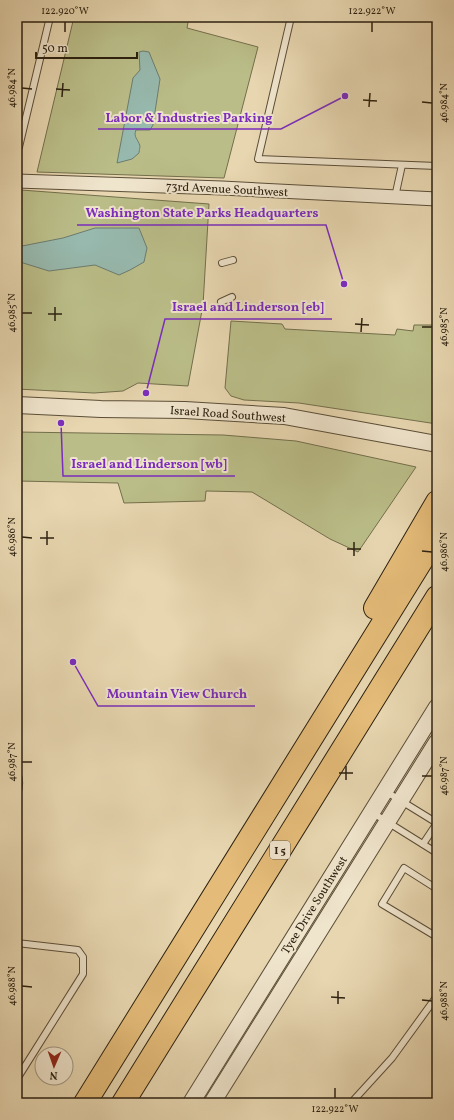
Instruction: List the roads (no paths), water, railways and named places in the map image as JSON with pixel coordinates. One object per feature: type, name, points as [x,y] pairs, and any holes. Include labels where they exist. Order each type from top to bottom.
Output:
[{"type":"highway","points":[[237,857],[294,743],[437,502]]},
{"type":"highway","points":[[85,1103],[437,536]]},
{"type":"highway","name":"I 5","points":[[123,1103],[437,597]]},
{"type":"street","name":"73rd Avenue Southwest","points":[[17,181],[222,188],[437,199]]},
{"type":"street","name":"Israel Road Southwest","points":[[17,405],[101,409],[185,410],[284,416],[435,444]]},
{"type":"street","name":"Tyee Drive Southwest","points":[[191,1103],[437,707]]},
{"type":"street","name":"Tyee Drive Southwest","points":[[212,1103],[437,742]]},
{"type":"lane","points":[[17,147],[19,147],[50,17]]},
{"type":"lane","points":[[290,17],[258,159],[437,166]]},
{"type":"lane","points":[[395,197],[402,165]]},
{"type":"lane","points":[[222,263],[233,260]]},
{"type":"lane","points":[[221,302],[232,297]]},
{"type":"lane","points":[[17,772],[20,788],[17,794]]},
{"type":"lane","points":[[384,791],[437,823],[423,844]]},
{"type":"lane","points":[[372,812],[437,853]]},
{"type":"lane","points":[[437,889],[404,868],[382,904],[437,936]]},
{"type":"lane","points":[[17,943],[78,950],[83,957],[83,974],[17,1079]]},
{"type":"lane","points":[[351,1103],[392,1058],[437,996]]},
{"type":"water","points":[[139,52],[149,52],[160,79],[153,125],[150,130],[136,130],[135,132],[135,136],[140,146],[139,153],[132,159],[117,163],[133,78],[140,70]]},
{"type":"water","points":[[95,228],[139,228],[147,248],[144,262],[119,275],[95,265],[49,271],[20,262],[17,259],[17,247],[63,238]]},
{"type":"place","name":"Labor & Industries Parking","points":[[345,96]]},
{"type":"place","name":"Washington State Parks Headquarters","points":[[344,284]]},
{"type":"place","name":"Israel and Linderson [eb]","points":[[146,393]]},
{"type":"place","name":"Israel and Linderson [wb]","points":[[61,423]]},
{"type":"place","name":"Mountain View Church","points":[[73,662]]}]
